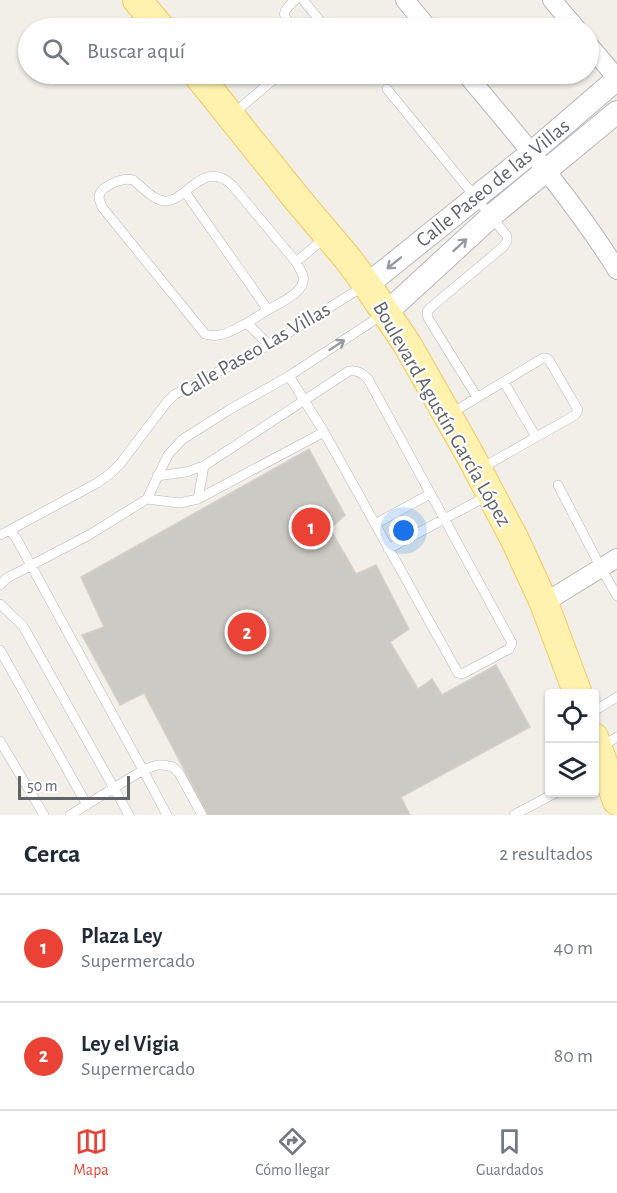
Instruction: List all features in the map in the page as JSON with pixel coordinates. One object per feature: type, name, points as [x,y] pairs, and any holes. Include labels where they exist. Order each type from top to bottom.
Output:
[{"type":"main road","points":[[137,0],[152,18]]},
{"type":"main road","name":"Boulevard Agustín García López","points":[[205,84],[348,259],[406,344],[514,540],[544,603],[576,689]]},
{"type":"main road","points":[[602,752],[617,801]]},
{"type":"street","points":[[405,0],[420,18]]},
{"type":"street","points":[[552,0],[567,18]]},
{"type":"street","points":[[599,57],[617,78]]},
{"type":"street","name":"Calle Paseo de las Villas","points":[[367,285],[531,153],[617,78]]},
{"type":"street","points":[[474,84],[612,250],[617,270]]},
{"type":"street","name":"Calle Paseo de las Villas","points":[[386,313],[491,217],[617,112]]},
{"type":"street","points":[[544,603],[617,558]]},
{"type":"lane","points":[[285,18],[283,14],[285,10],[295,0]]},
{"type":"lane","points":[[303,0],[318,18]]},
{"type":"lane","points":[[231,116],[268,84]]},
{"type":"lane","points":[[387,89],[507,236],[503,247],[427,312],[428,318],[477,398]]},
{"type":"lane","points":[[221,177],[227,180],[296,262],[303,276],[303,282],[297,292],[247,323],[218,336],[205,334],[102,207],[99,195],[120,179],[128,178],[160,200],[167,201],[185,192],[204,178],[221,177]]},
{"type":"lane","points":[[185,192],[268,310]]},
{"type":"lane","points":[[296,262],[327,236]]},
{"type":"lane","name":"Calle Paseo Las Villas","points":[[0,535],[97,483],[111,473],[174,395],[269,345],[367,285]]},
{"type":"lane","points":[[0,585],[7,578],[89,535],[147,499],[168,455],[183,439],[289,376],[386,313]]},
{"type":"lane","points":[[247,323],[269,345]]},
{"type":"lane","points":[[388,549],[444,519],[536,437],[575,415],[578,410],[549,360],[543,358],[447,416]]},
{"type":"lane","points":[[156,476],[186,472],[204,466],[305,400],[349,371],[365,375],[512,643],[509,649],[464,673],[458,673],[324,432],[305,400],[289,376]]},
{"type":"lane","points":[[504,381],[536,437]]},
{"type":"lane","points":[[147,499],[180,503],[198,499],[324,432]]},
{"type":"lane","points":[[198,499],[204,466]]},
{"type":"lane","points":[[558,484],[617,596]]},
{"type":"lane","points":[[375,524],[430,494]]},
{"type":"lane","points":[[10,530],[167,815]]},
{"type":"lane","points":[[0,604],[23,626],[129,815]]},
{"type":"lane","points":[[0,650],[87,805]]},
{"type":"lane","points":[[599,708],[617,697]]},
{"type":"lane","points":[[0,741],[45,815]]},
{"type":"lane","points":[[70,815],[142,770],[163,765],[173,767],[179,773],[202,815]]},
{"type":"lane","points":[[514,815],[548,797]]},
{"type":"building","points":[[309,449],[345,515],[330,529],[356,574],[376,565],[409,629],[390,642],[418,689],[432,679],[442,695],[496,665],[530,727],[401,797],[410,815],[208,815],[144,693],[120,705],[82,635],[104,627],[81,577]]},
{"type":"place","name":"Plaza Ley","points":[[311,527]]},
{"type":"place","name":"Ley el Vigia","points":[[247,632]]}]
